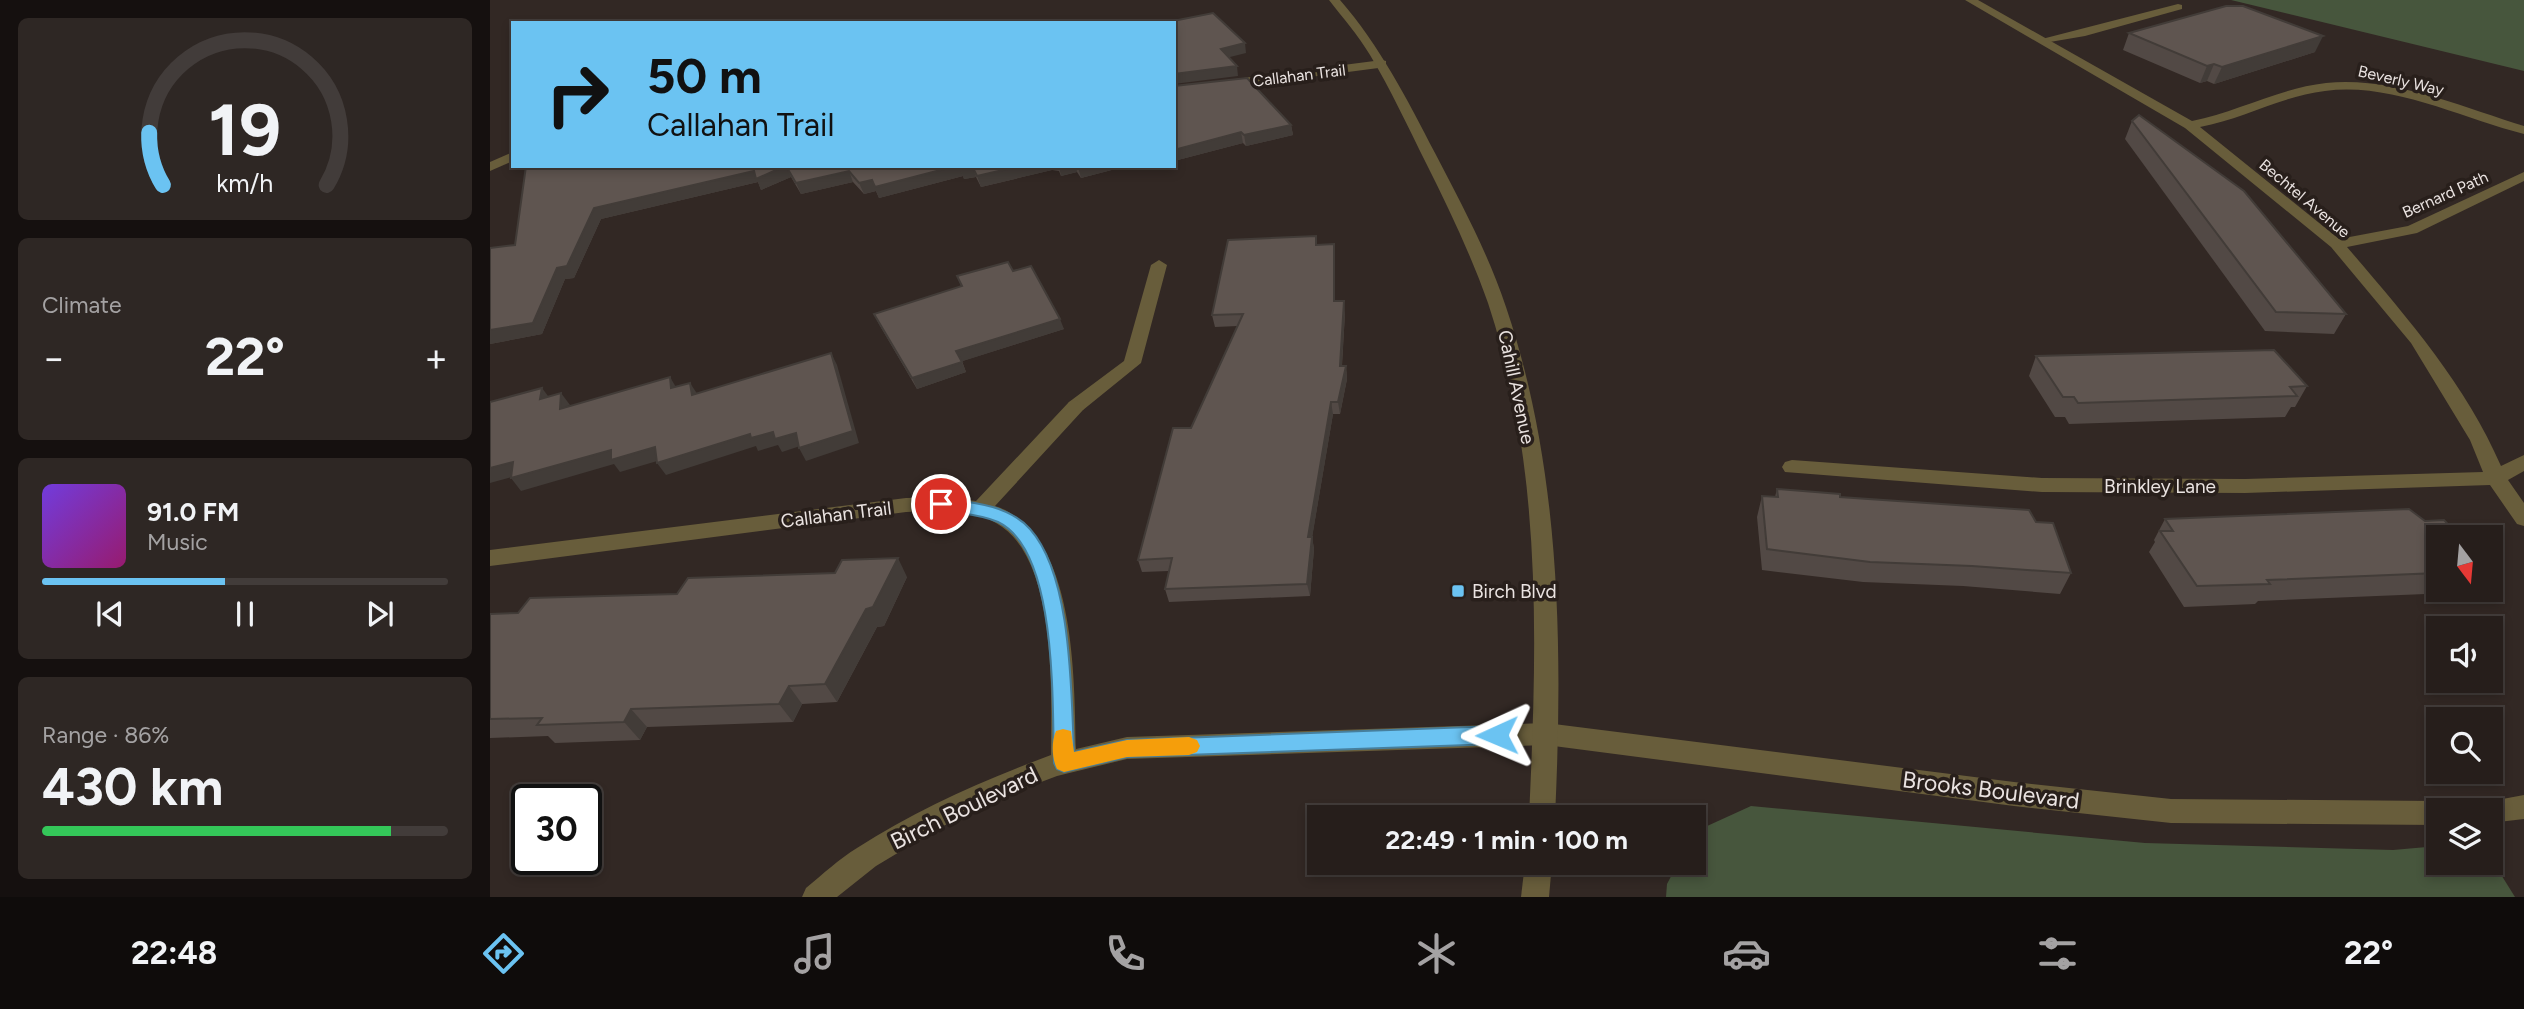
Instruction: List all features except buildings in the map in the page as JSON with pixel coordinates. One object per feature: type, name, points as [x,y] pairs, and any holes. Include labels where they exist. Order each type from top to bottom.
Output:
[{"type":"street","name":"Cahill Avenue","points":[[1334,0],[1361,30],[1382,64],[1476,251],[1505,329],[1533,465],[1542,541],[1546,612],[1546,734],[1543,805]]},
{"type":"street","name":"Bechtel Avenue","points":[[1970,0],[2190,125],[2336,244],[2418,341],[2480,440],[2496,478],[2524,519]]},
{"type":"street","points":[[2044,40],[2085,33],[2178,7]]},
{"type":"street","name":"Callahan Trail","points":[[1176,91],[1382,64]]},
{"type":"street","name":"Beverly Way","points":[[2190,125],[2230,117],[2305,92],[2350,86],[2397,94],[2524,130]]},
{"type":"street","points":[[490,167],[511,157]]},
{"type":"street","name":"Bernard Path","points":[[2336,244],[2412,230],[2524,176]]},
{"type":"street","points":[[979,510],[1076,406],[1132,363],[1159,265]]},
{"type":"street","name":"Brinkley Lane","points":[[1793,467],[2042,485],[2245,486],[2496,478],[2524,462]]},
{"type":"street","name":"Callahan Trail","points":[[490,558],[906,505],[941,504],[979,510],[1005,519],[1024,533],[1039,560],[1052,598],[1060,662],[1064,763]]},
{"type":"street","name":"Birch Boulevard","points":[[816,897],[866,857],[932,819],[998,787],[1064,763],[1127,748],[1546,734]]},
{"type":"street","name":"Brooks Boulevard","points":[[1546,734],[2014,794],[2171,811],[2426,813]]},
{"type":"street","points":[[2503,809],[2524,807]]},
{"type":"street","points":[[1535,897],[1538,875]]},
{"type":"green space","points":[[2231,0],[2524,0],[2524,71]]},
{"type":"green space","points":[[1751,806],[2145,843],[2393,850],[2426,847],[2426,875],[2501,875],[2515,897],[1666,897],[1667,884],[1672,875],[1706,875],[1706,827]]},
{"type":"slow traffic","points":[[1063,737],[1064,763],[1127,748],[1189,746]]},
{"type":"place","name":"Birch Blvd","points":[[1458,591]]},
{"type":"route","points":[[941,504],[976,508],[1005,519],[1024,533],[1039,560],[1052,598],[1060,662],[1064,763],[1127,748],[1497,735]]}]
